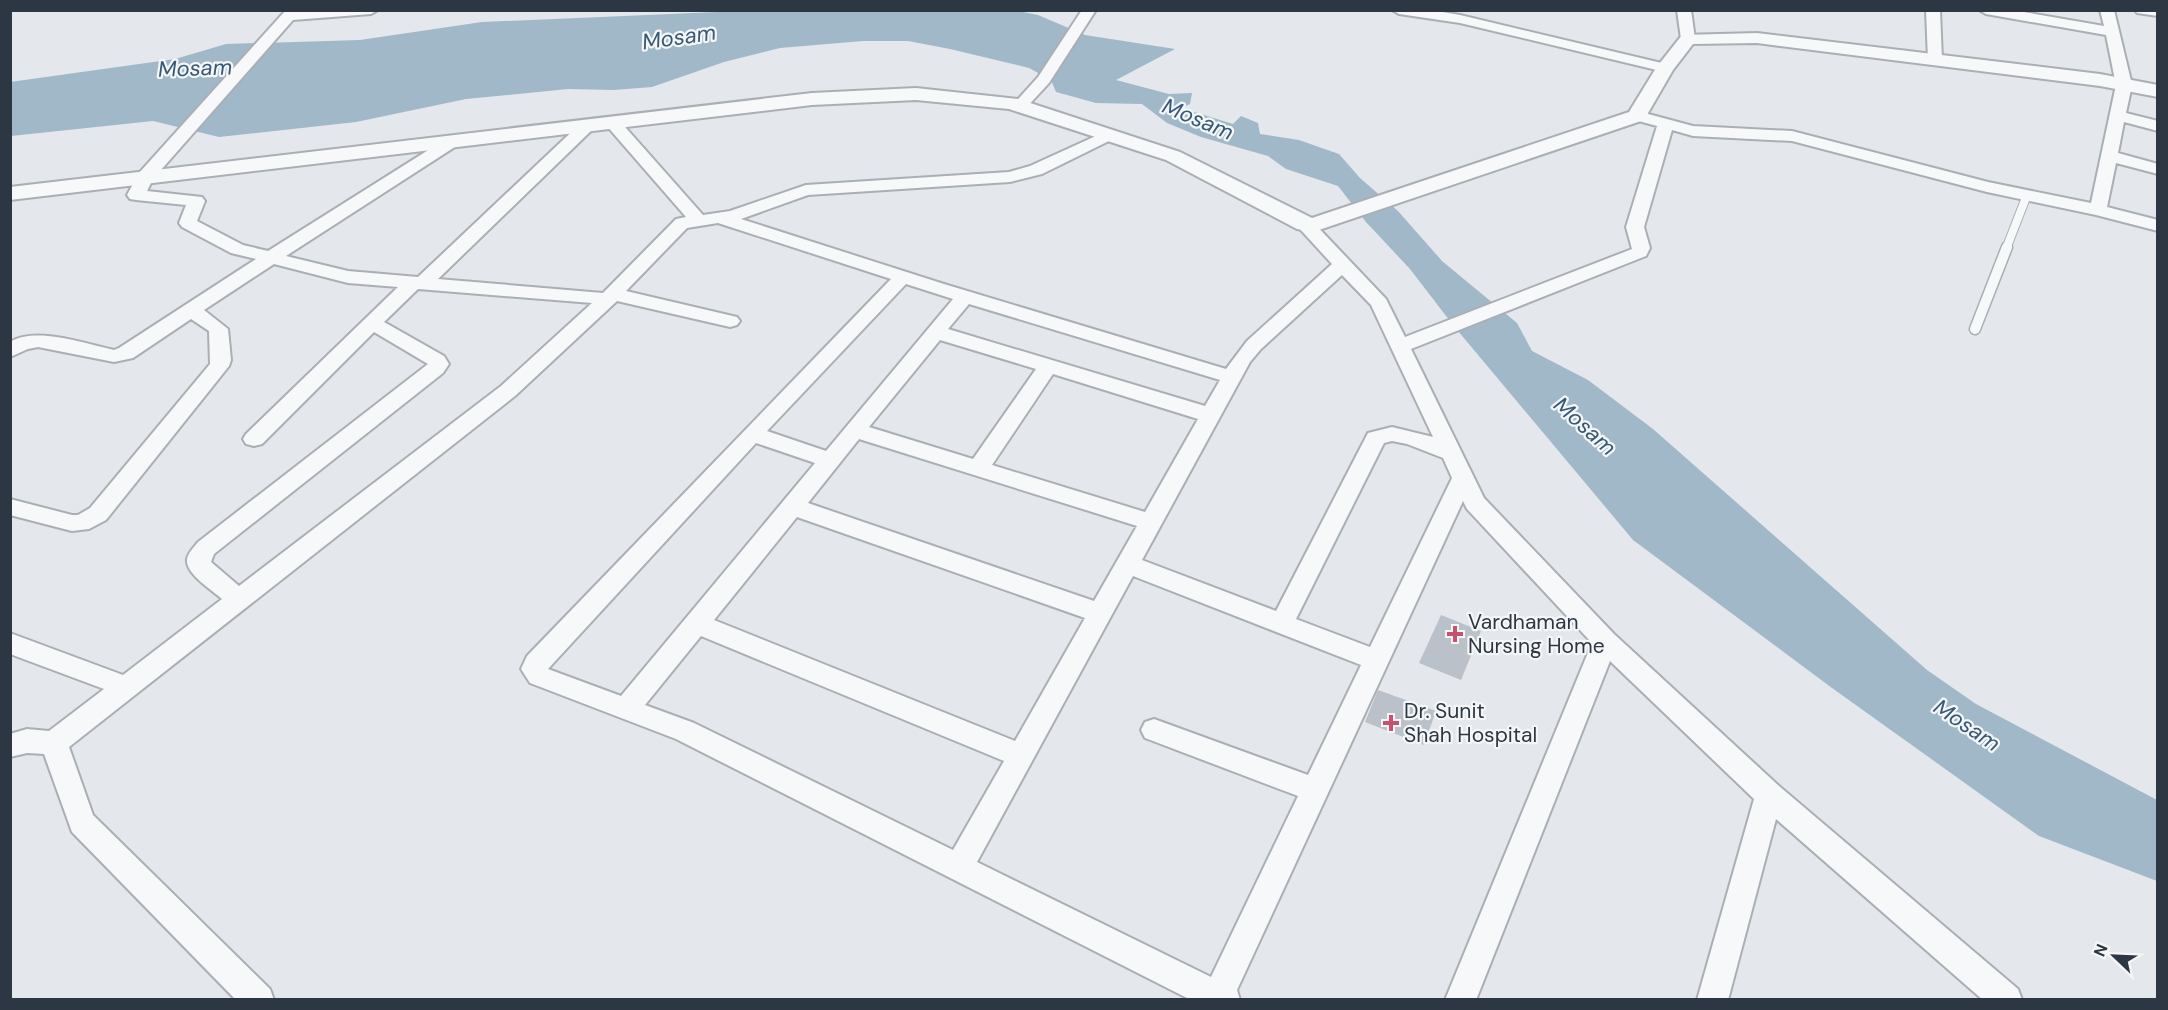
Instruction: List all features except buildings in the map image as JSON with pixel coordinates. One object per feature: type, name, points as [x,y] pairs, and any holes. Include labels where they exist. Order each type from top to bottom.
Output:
[{"type":"street","points":[[371,10],[288,17],[173,145],[146,177],[136,195],[196,201],[188,223],[237,249],[348,277],[611,296],[730,321]]},
{"type":"street","points":[[1020,106],[1044,80],[1089,10]]},
{"type":"street","points":[[1399,10],[1461,15],[1665,68]]},
{"type":"street","points":[[1637,116],[1665,68],[1688,39],[1684,10]]},
{"type":"street","points":[[1933,10],[1935,60]]},
{"type":"street","points":[[1986,10],[2111,32]]},
{"type":"street","points":[[2098,210],[2124,85],[2106,10]]},
{"type":"street","points":[[2142,10],[2157,12]]},
{"type":"street","points":[[1688,39],[1757,38],[2157,91]]},
{"type":"street","points":[[10,194],[813,99],[916,93],[1011,103],[1173,156],[1309,224],[1379,303],[1475,503],[1605,641],[1769,795],[2007,999]]},
{"type":"street","points":[[1309,224],[1480,171],[1637,116],[1693,131],[1792,136],[1987,187],[2098,210],[2157,226]]},
{"type":"street","points":[[2118,116],[2157,126]]},
{"type":"street","points":[[612,122],[698,220]]},
{"type":"street","points":[[1400,346],[1636,254],[1641,248],[1635,227],[1666,124]]},
{"type":"street","points":[[254,439],[372,323],[588,125]]},
{"type":"street","points":[[10,746],[27,741],[54,743],[239,600],[508,391],[611,296],[682,224],[733,216],[806,190],[1010,177],[1036,170],[1109,135]]},
{"type":"street","points":[[10,351],[23,343],[38,341],[120,356],[133,350],[270,258],[455,140]]},
{"type":"street","points":[[2109,156],[2157,169]]},
{"type":"street","points":[[717,218],[903,277],[1232,376]]},
{"type":"street","points":[[959,867],[1232,376],[1254,345],[1343,264]]},
{"type":"street","points":[[903,277],[536,663],[534,669],[539,676],[685,731],[1222,998],[1315,790],[1463,477]]},
{"type":"street","points":[[627,708],[965,296]]},
{"type":"street","points":[[10,507],[72,524],[81,523],[98,514],[219,366],[221,360],[218,329],[192,310]]},
{"type":"street","points":[[239,600],[200,566],[199,558],[206,548],[439,364],[372,323]]},
{"type":"street","points":[[935,332],[1210,415]]},
{"type":"street","points":[[978,469],[1048,366]]},
{"type":"street","points":[[854,430],[1150,522]]},
{"type":"street","points":[[1282,624],[1376,438],[1388,432],[1399,434],[1451,453]]},
{"type":"street","points":[[752,434],[829,460]]},
{"type":"street","points":[[791,506],[1100,613]]},
{"type":"street","points":[[1127,564],[1376,660]]},
{"type":"street","points":[[696,623],[1021,756]]},
{"type":"street","points":[[1460,999],[1605,641]]},
{"type":"street","points":[[10,643],[127,687]]},
{"type":"street","points":[[1154,730],[1315,790]]},
{"type":"street","points":[[54,743],[82,823],[216,959],[259,999]]},
{"type":"street","points":[[1712,999],[1769,795]]},
{"type":"lane","points":[[1975,328],[2027,195]]},
{"type":"water","name":"Mosam","points":[[740,11],[1018,11],[1038,15],[1085,35],[1175,49],[1116,80],[1169,94],[1192,93],[1190,104],[1181,108],[1233,124],[1241,116],[1258,123],[1260,134],[1299,140],[1339,154],[1360,178],[1398,211],[1442,261],[1517,323],[1532,351],[1588,380],[1653,429],[1927,670],[1976,704],[2157,800],[2157,881],[2039,836],[1832,688],[1633,540],[1453,325],[1410,269],[1366,222],[1338,186],[1286,169],[1268,156],[1201,137],[1167,123],[1142,104],[1096,103],[1056,92],[1051,80],[1029,68],[950,49],[908,41],[863,41],[780,48],[724,62],[652,87],[614,90],[568,89],[466,99],[356,122],[219,137],[153,121],[11,136],[10,82],[175,59],[226,44],[360,40],[482,22]]},
{"type":"place","name":"Vardhaman Nursing Home","points":[[1455,634]]},
{"type":"place","name":"Dr. Sunit Shah Hospital","points":[[1391,723]]}]
